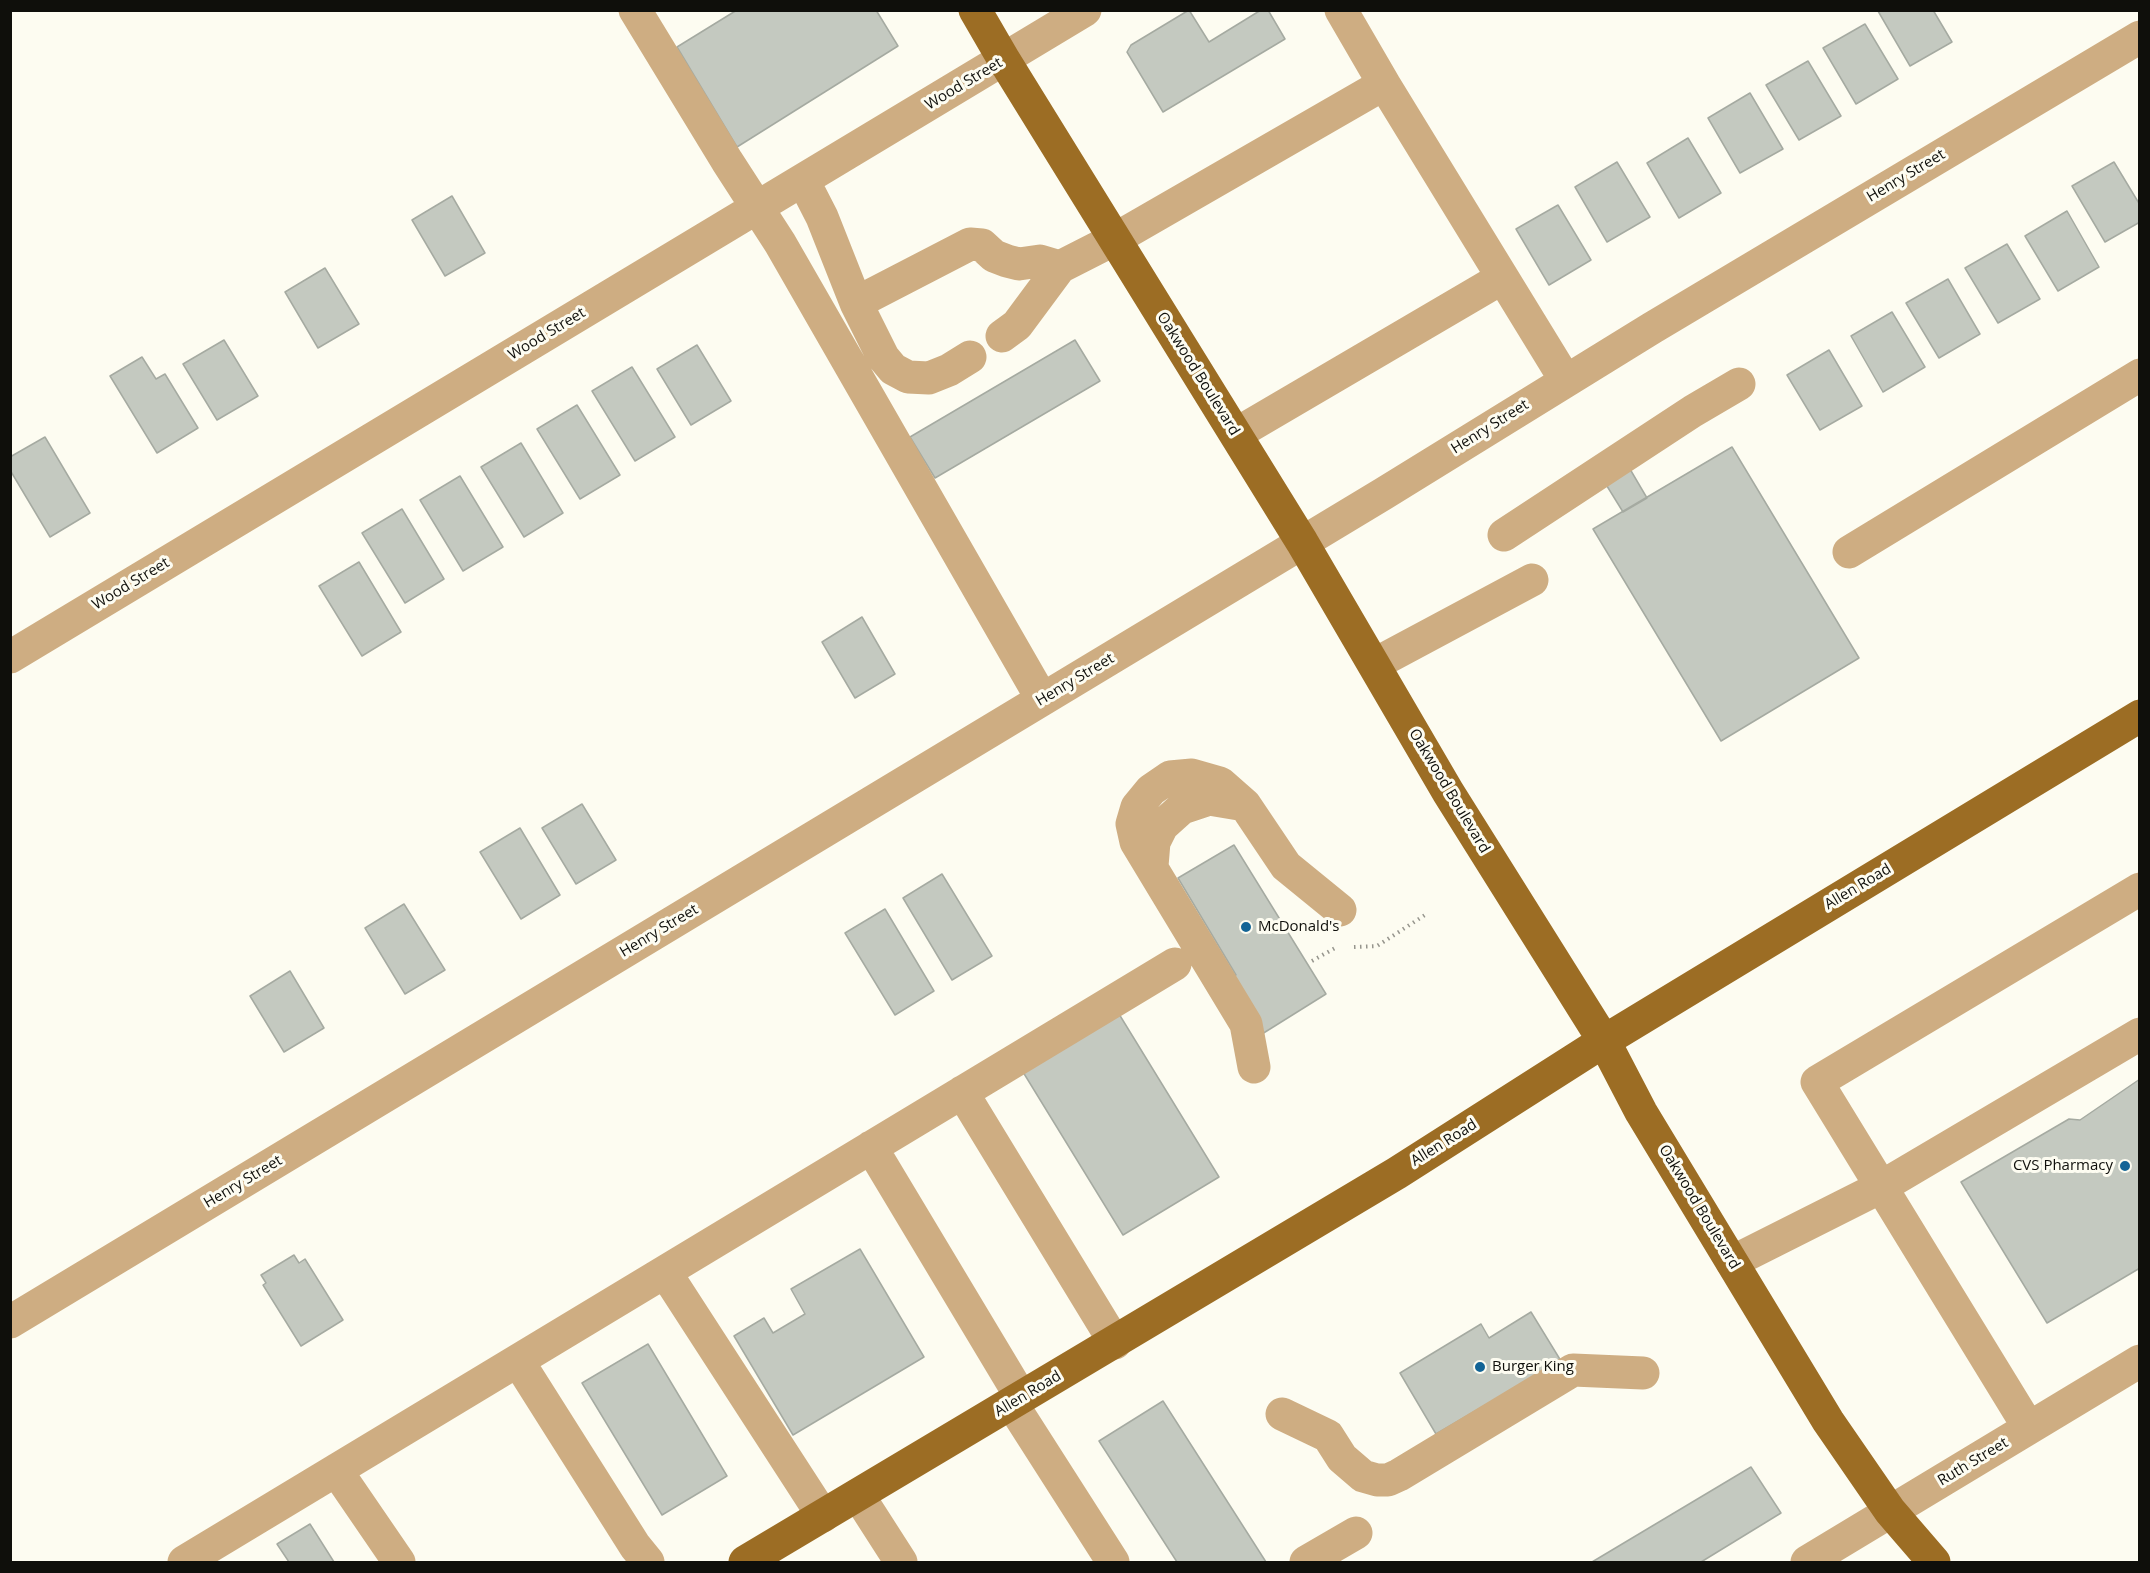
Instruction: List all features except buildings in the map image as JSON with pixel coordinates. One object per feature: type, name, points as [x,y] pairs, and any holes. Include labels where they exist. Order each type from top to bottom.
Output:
[{"type":"main road","name":"Oakwood Boulevard","points":[[975,10],[1302,542],[1448,792],[1604,1041],[1641,1112],[1828,1421],[1890,1511],[1934,1563]]},
{"type":"main road","name":"Allen Road","points":[[745,1563],[1397,1173],[1604,1041],[2139,716]]},
{"type":"street","points":[[635,10],[792,264],[1042,699]]},
{"type":"street","name":"Wood Street","points":[[10,657],[1085,10]]},
{"type":"street","points":[[1341,10],[1566,381]]},
{"type":"street","name":"Henry Street","points":[[10,1322],[2139,37]]},
{"type":"street","points":[[1002,336],[1017,325],[1060,267],[1115,239],[1384,84]]},
{"type":"street","points":[[803,180],[822,217],[856,303],[883,357],[893,369],[908,377],[929,378],[949,370],[970,357]]},
{"type":"street","points":[[856,303],[969,244],[982,245],[994,256],[1007,261],[1019,264],[1040,261],[1060,267]]},
{"type":"street","points":[[1236,434],[1502,278]]},
{"type":"street","points":[[1849,552],[2139,375]]},
{"type":"street","points":[[1504,535],[1693,411],[1739,384]]},
{"type":"street","points":[[1375,664],[1532,580]]},
{"type":"street","points":[[1254,1067],[1246,1024],[1152,866],[1154,842],[1162,826],[1182,808],[1209,799],[1245,805],[1286,866],[1340,910]]},
{"type":"street","points":[[2029,1428],[1817,1082],[2139,889]]},
{"type":"street","points":[[184,1563],[1174,964]]},
{"type":"street","points":[[1732,1262],[1881,1187],[2139,1034]]},
{"type":"street","points":[[962,1092],[1115,1343]]},
{"type":"street","points":[[871,1147],[1113,1563]]},
{"type":"street","points":[[666,1272],[823,1516]]},
{"type":"street","points":[[518,1361],[648,1563]]},
{"type":"street","name":"Ruth Street","points":[[1807,1563],[2139,1361]]},
{"type":"street","points":[[1282,1414],[1328,1436],[1342,1458],[1363,1476],[1388,1480],[1574,1370],[1642,1373]]},
{"type":"street","points":[[336,1470],[399,1563]]},
{"type":"street","points":[[858,1495],[901,1563]]},
{"type":"street","points":[[1306,1563],[1356,1533]]},
{"type":"path","points":[[1410,925],[1425,915]]},
{"type":"place","name":"McDonald's","points":[[1246,927]]},
{"type":"place","name":"CVS Pharmacy","points":[[2125,1166]]},
{"type":"place","name":"Burger King","points":[[1480,1367]]}]
